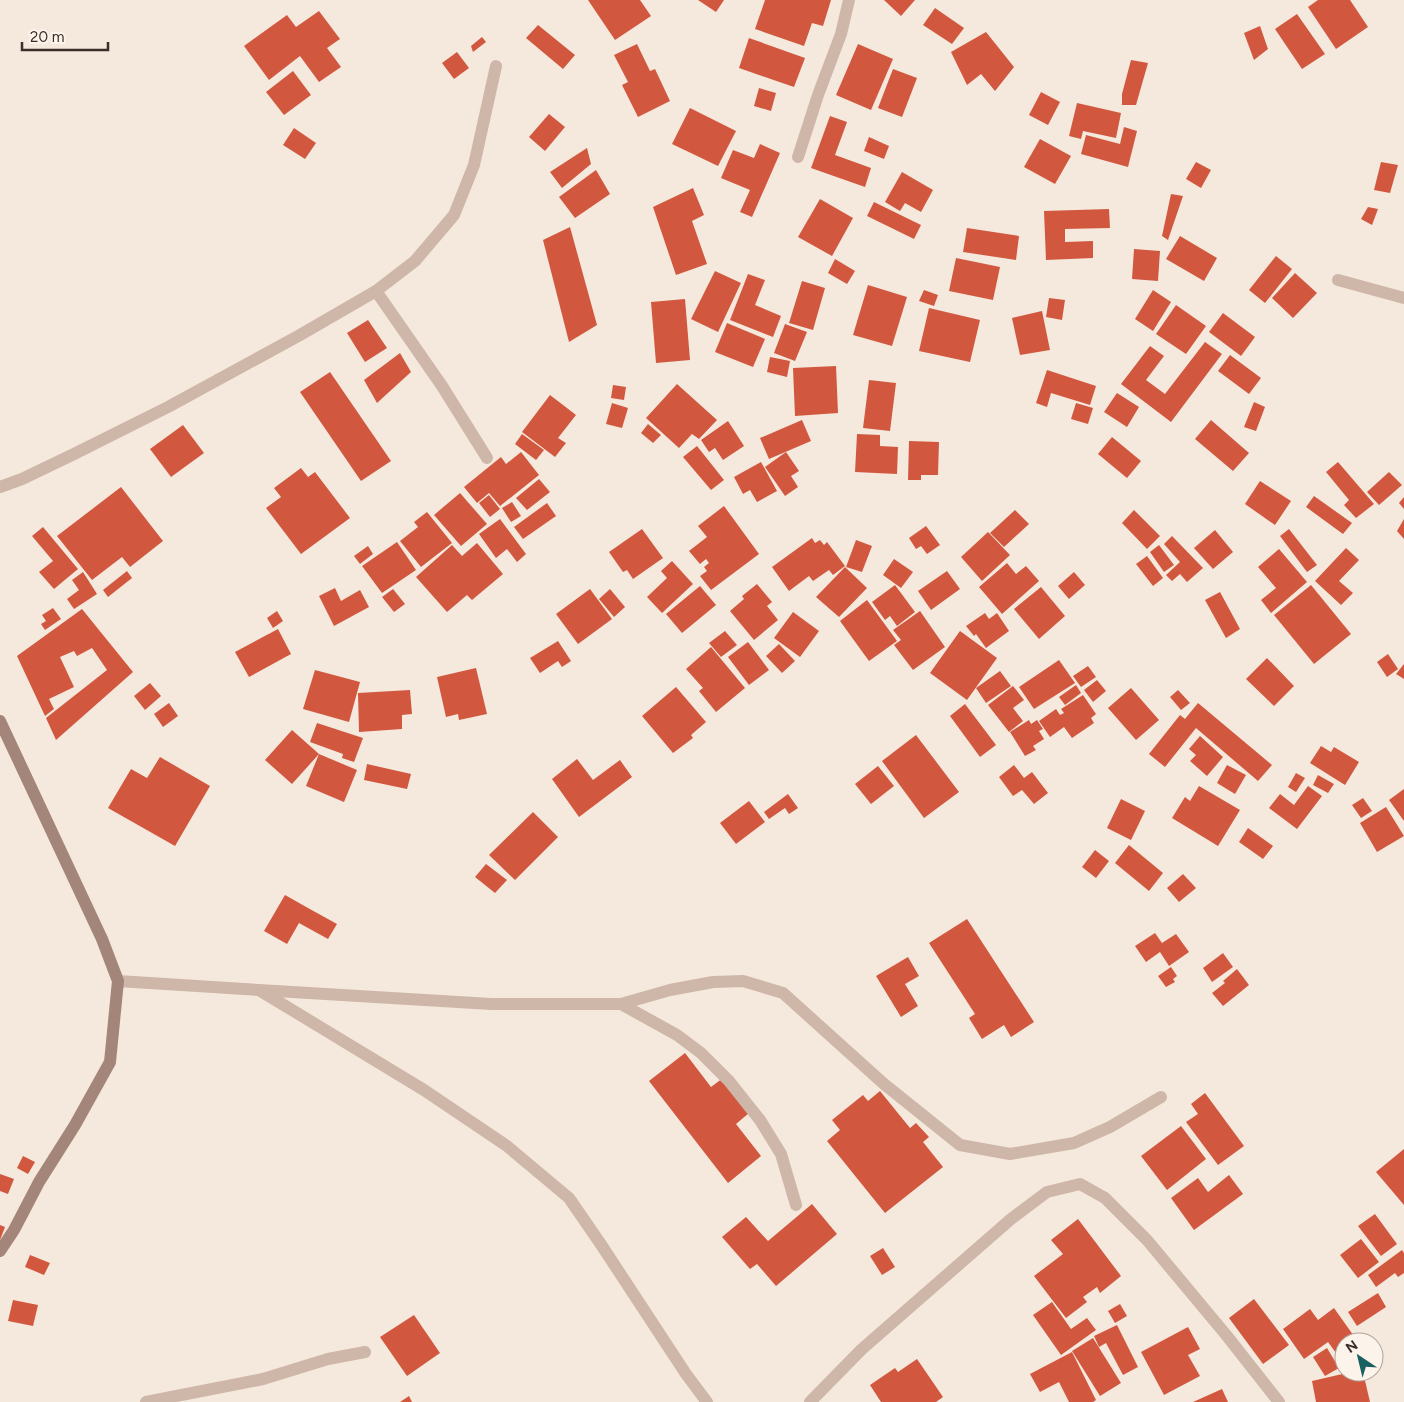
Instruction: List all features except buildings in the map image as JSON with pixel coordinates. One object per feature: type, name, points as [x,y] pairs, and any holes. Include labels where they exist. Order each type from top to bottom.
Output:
[{"type":"street","points":[[798,157],[818,95],[841,34],[850,0]]},
{"type":"street","points":[[0,487],[22,479],[168,407],[376,291],[415,261],[454,215],[474,165],[496,66]]},
{"type":"street","points":[[1338,280],[1404,298]]},
{"type":"street","points":[[376,291],[442,386],[487,458]]},
{"type":"street","points":[[0,721],[102,939],[118,981],[110,1062],[75,1125],[39,1182],[14,1230],[0,1251]]},
{"type":"street","points":[[118,981],[491,1004],[621,1004],[670,990],[713,982],[742,981],[784,993],[884,1084],[960,1145],[1010,1154],[1074,1143],[1110,1127],[1161,1097]]},
{"type":"street","points":[[258,990],[424,1090],[492,1135],[569,1198],[686,1374],[707,1402]]},
{"type":"street","points":[[621,1004],[689,1044],[730,1081],[760,1120],[781,1154],[796,1205]]},
{"type":"street","points":[[810,1402],[862,1349],[1011,1219],[1047,1192],[1080,1184],[1105,1198],[1147,1240],[1279,1402]]},
{"type":"street","points":[[146,1402],[263,1379],[328,1359],[365,1352]]}]
